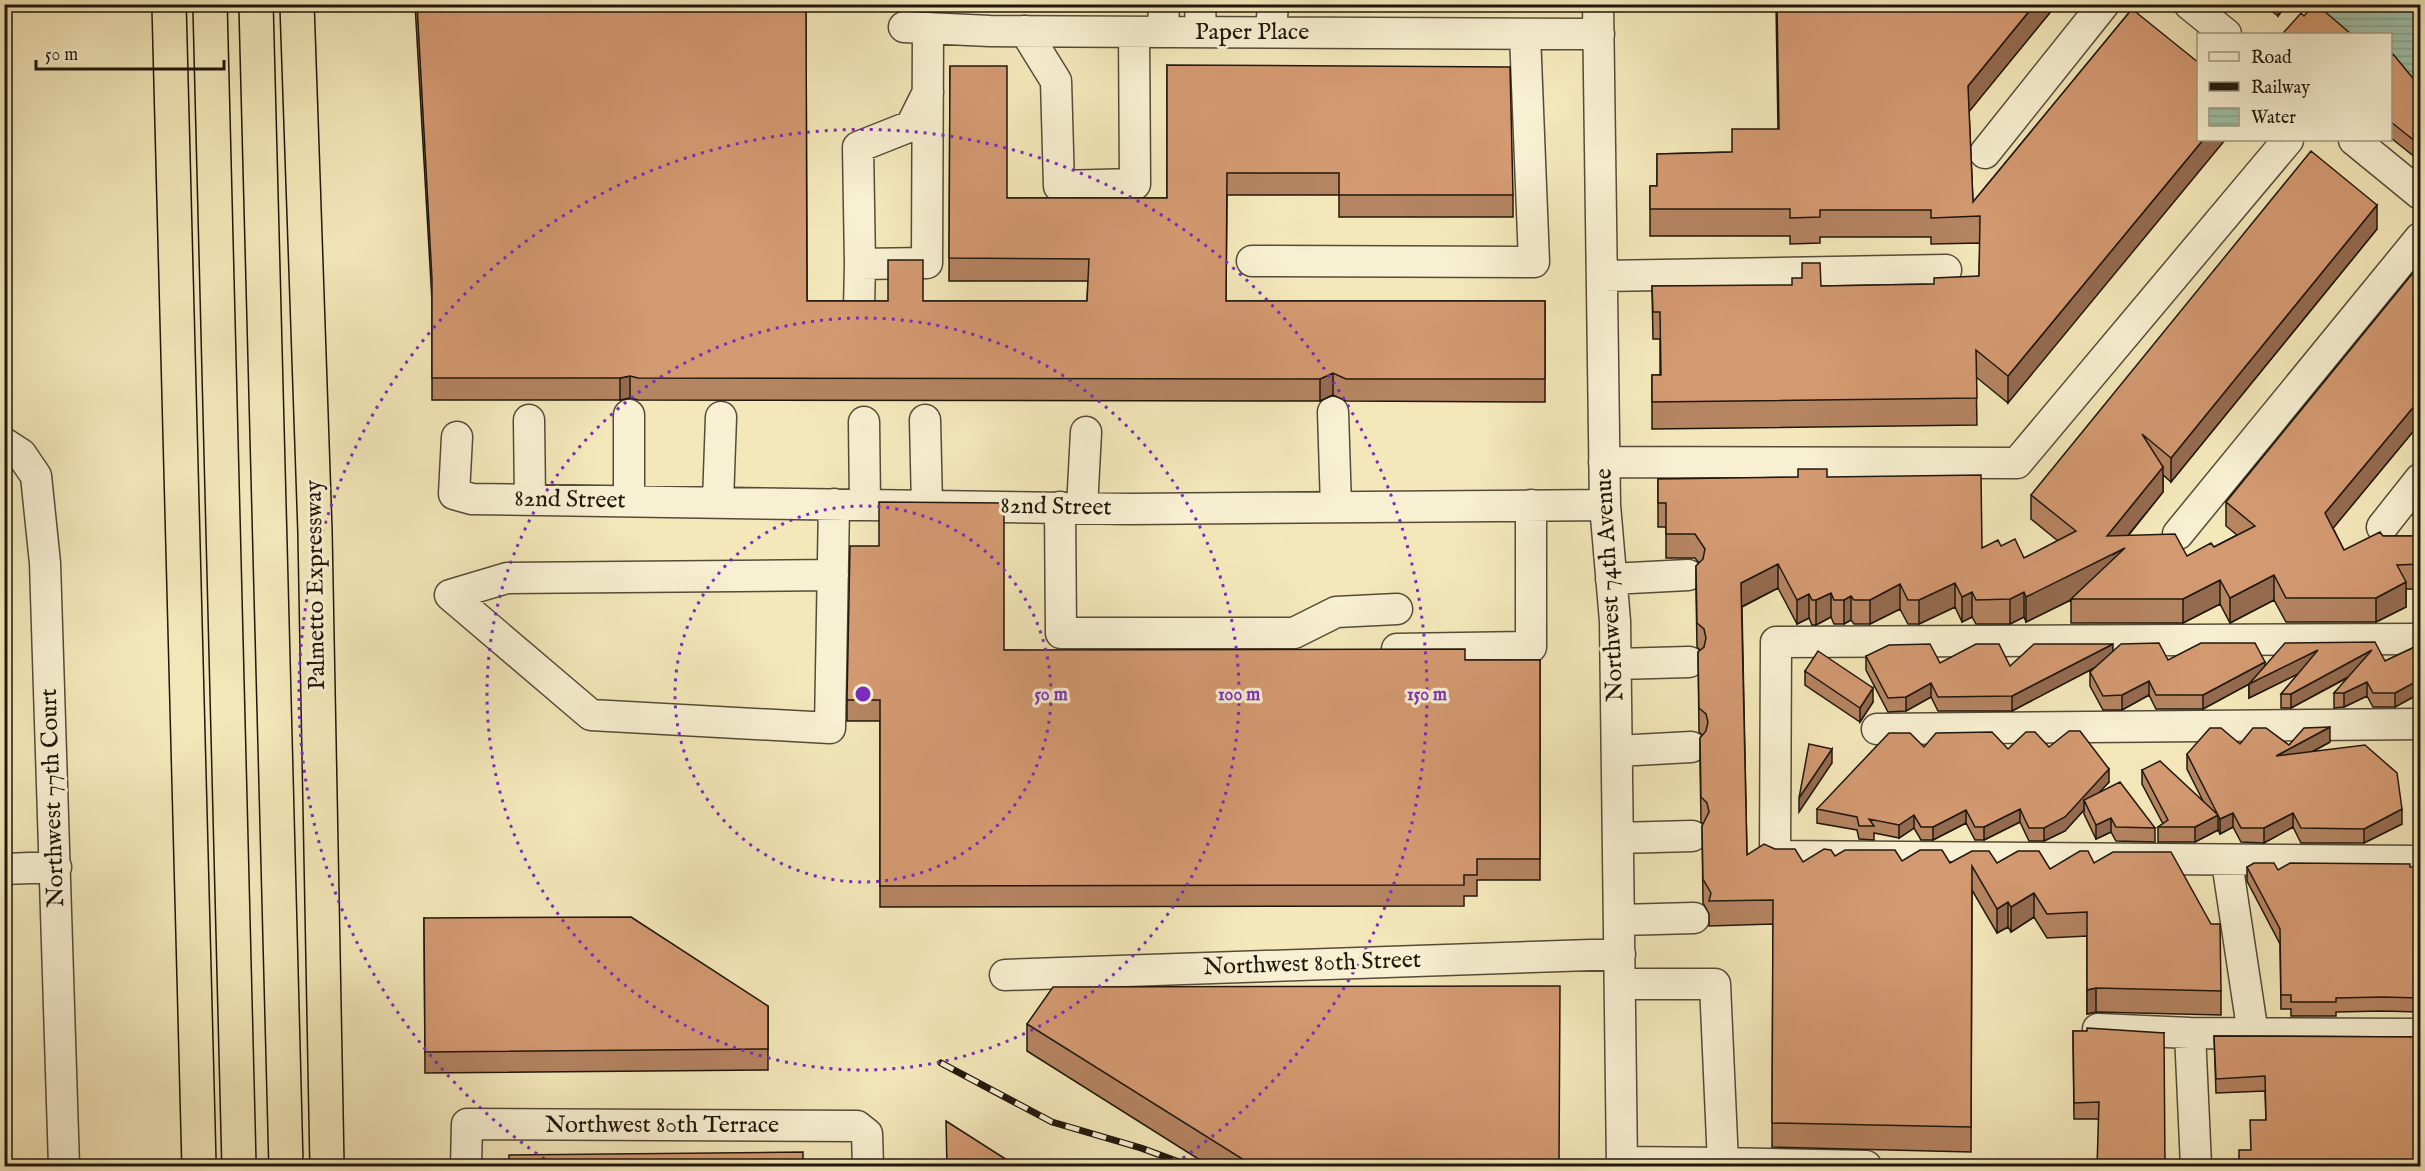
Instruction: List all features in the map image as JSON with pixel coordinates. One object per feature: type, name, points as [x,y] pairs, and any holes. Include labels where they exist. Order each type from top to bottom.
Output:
[{"type":"highway","points":[[169,4],[199,1167]]},
{"type":"highway","points":[[210,4],[239,1167]]},
{"type":"highway","points":[[256,4],[286,1167]]},
{"type":"highway","name":"Palmetto Expressway","points":[[297,4],[315,532],[327,1167]]},
{"type":"street","name":"Northwest 74th Avenue","points":[[1598,4],[1605,505],[1616,664],[1622,1164]]},
{"type":"street","points":[[1985,153],[2104,4]]},
{"type":"street","points":[[2190,4],[2225,33]]},
{"type":"street","name":"Paper Place","points":[[918,22],[1025,31],[1201,18],[1272,18],[1525,34],[1599,34]]},
{"type":"street","points":[[860,264],[927,263],[928,92],[918,22]]},
{"type":"street","points":[[1025,31],[1056,81],[1059,186],[1135,184],[1154,23]]},
{"type":"street","points":[[1252,261],[1534,262],[1525,34]]},
{"type":"street","points":[[859,308],[858,147],[911,126],[928,92]]},
{"type":"street","points":[[1604,462],[2017,463],[2287,141]]},
{"type":"street","points":[[2355,141],[2421,194]]},
{"type":"street","points":[[2178,534],[2421,238]]},
{"type":"street","points":[[1602,276],[1946,270]]},
{"type":"street","points":[[1333,412],[1336,507]]},
{"type":"street","points":[[629,415],[629,501]]},
{"type":"street","points":[[718,502],[722,417]]},
{"type":"street","points":[[529,420],[530,500]]},
{"type":"street","points":[[925,420],[927,506]]},
{"type":"street","points":[[864,422],[865,504]]},
{"type":"street","points":[[1086,432],[1071,508],[1061,633],[1294,633],[1336,612],[1397,609]]},
{"type":"street","name":"82nd Street","points":[[457,437],[454,494],[472,499],[1071,508],[1605,505]]},
{"type":"street","name":"Northwest 77th Court","points":[[4,443],[21,454],[36,476],[45,563],[64,1167]]},
{"type":"street","points":[[2382,527],[2421,479]]},
{"type":"street","points":[[833,575],[507,578],[450,595],[591,715],[830,728],[833,575],[834,504]]},
{"type":"street","points":[[1397,649],[1531,647],[1531,505]]},
{"type":"street","points":[[1611,579],[1688,575]]},
{"type":"street","points":[[2421,639],[1776,642],[1774,856],[2227,862],[2421,861]]},
{"type":"street","points":[[1616,664],[1689,662]]},
{"type":"street","points":[[1877,729],[2421,723]]},
{"type":"street","points":[[1617,751],[1691,747]]},
{"type":"street","points":[[1618,838],[1692,836]]},
{"type":"street","points":[[2227,862],[2253,1034]]},
{"type":"street","points":[[4,869],[56,867]]},
{"type":"street","points":[[1620,920],[1694,918]]},
{"type":"street","name":"Northwest 80th Street","points":[[1005,975],[1620,954]]},
{"type":"street","points":[[1620,984],[1715,984],[1723,1163]]},
{"type":"street","points":[[2095,1029],[2253,1034],[2421,1034]]},
{"type":"street","points":[[2190,1033],[2196,1167]]},
{"type":"street","name":"Northwest 80th Terrace","points":[[466,1167],[466,1124],[857,1126],[867,1134],[868,1167]]},
{"type":"street","points":[[1622,1164],[1723,1163],[1866,1166]]},
{"type":"water","points":[[2302,5],[2420,5],[2420,102],[2392,78],[2392,33],[2338,33]]},
{"type":"building","points":[[417,4],[806,4],[807,301],[888,301],[888,260],[923,260],[923,301],[1087,301],[1089,259],[949,258],[950,66],[1007,66],[1007,198],[1167,198],[1167,65],[1510,67],[1513,195],[1339,195],[1339,173],[1227,173],[1226,301],[1545,301],[1545,379],[1346,379],[1333,373],[1320,379],[638,378],[630,376],[620,378],[432,378],[432,279]]},
{"type":"building","points":[[1777,4],[2035,4],[1968,86],[1973,202],[2132,9],[2197,61],[2197,141],[2202,141],[2008,376],[1976,350],[1977,398],[1652,402],[1652,375],[1661,375],[1660,312],[1653,312],[1652,286],[1792,285],[1792,278],[1802,278],[1802,263],[1820,263],[1821,286],[1934,284],[1934,278],[1979,276],[1980,216],[1931,218],[1931,210],[1820,210],[1820,217],[1790,218],[1790,209],[1650,209],[1650,186],[1657,186],[1657,154],[1732,152],[1732,129],[1779,129]]},
{"type":"building","points":[[2316,4],[2350,33],[2284,32],[2301,13],[2304,16]]},
{"type":"building","points":[[2393,54],[2421,88],[2421,146],[2392,123]]},
{"type":"building","points":[[2311,151],[2377,205],[2171,458],[2142,434],[2163,467],[2107,536],[2175,534],[2187,556],[2211,543],[2214,547],[2255,526],[2226,502],[2421,263],[2421,398],[2325,513],[2344,550],[2380,532],[2383,536],[2421,536],[2421,564],[2397,565],[2406,582],[2376,598],[2286,598],[2274,575],[2230,598],[2220,580],[2183,599],[2071,599],[2125,548],[2026,597],[2024,592],[2010,599],[1976,600],[1972,592],[1962,597],[1955,583],[1919,600],[1908,600],[1900,584],[1870,600],[1854,600],[1851,596],[1844,600],[1834,600],[1831,593],[1816,600],[1812,600],[1809,594],[1797,600],[1778,564],[1741,583],[1747,855],[1764,844],[1775,849],[1795,849],[1803,862],[1824,849],[1831,850],[1835,856],[1845,850],[1895,850],[1902,861],[1920,850],[1942,850],[1950,863],[1972,851],[1989,851],[1997,863],[2018,851],[2039,851],[2050,869],[2080,851],[2088,851],[2094,863],[2113,852],[2171,852],[2211,924],[2220,924],[2221,991],[2096,988],[2087,990],[2087,912],[2047,914],[2034,893],[2011,907],[2008,902],[1997,909],[1972,866],[1971,1127],[1772,1123],[1773,900],[1709,901],[1711,893],[1703,879],[1702,826],[1709,812],[1707,803],[1701,797],[1700,738],[1706,731],[1708,722],[1706,714],[1699,708],[1698,652],[1704,647],[1706,638],[1704,629],[1697,623],[1696,566],[1703,559],[1705,549],[1695,534],[1666,534],[1666,503],[1658,503],[1658,479],[1798,477],[1798,469],[1827,469],[1827,477],[1981,475],[1982,548],[1998,540],[2001,546],[2015,539],[2024,558],[2076,531],[2031,495]]},
{"type":"building","points":[[879,502],[1004,503],[1004,650],[1465,649],[1465,660],[1540,660],[1540,859],[1477,859],[1477,875],[1464,875],[1464,885],[880,886],[880,700],[847,700],[850,546],[879,546]]},
{"type":"building","points":[[2375,642],[2385,661],[2421,644],[2421,687],[2417,681],[2395,693],[2373,693],[2367,682],[2344,693],[2334,693],[2372,650],[2291,694],[2281,694],[2318,650],[2249,684],[2285,643]]},
{"type":"building","points":[[2159,643],[2168,660],[2201,643],[2255,643],[2265,662],[2203,695],[2156,695],[2149,681],[2122,695],[2103,696],[2090,672],[2121,644]]},
{"type":"building","points":[[1930,644],[1940,663],[1976,644],[1999,644],[2010,666],[2034,644],[2113,644],[2012,696],[1938,697],[1931,683],[1906,697],[1888,698],[1866,656],[1889,645]]},
{"type":"building","points":[[1818,651],[1873,688],[1860,708],[1805,671]]},
{"type":"building","points":[[2330,727],[2276,756],[2365,745],[2397,773],[2402,809],[2364,829],[2301,828],[2293,813],[2264,828],[2241,828],[2233,813],[2220,819],[2187,754],[2210,728],[2221,728],[2240,744],[2253,728],[2266,728],[2289,745],[2304,728]]},
{"type":"building","points":[[2069,731],[2080,731],[2109,769],[2065,817],[2044,828],[2029,828],[2020,809],[1984,827],[1975,827],[1966,810],[1933,827],[1921,827],[1914,815],[1899,825],[1869,819],[1874,826],[1859,826],[1857,817],[1817,809],[1889,733],[1910,733],[1924,747],[1936,733],[1992,732],[2008,749],[2026,732],[2035,732],[2049,747]]},
{"type":"building","points":[[1809,744],[1832,749],[1799,798]]},
{"type":"building","points":[[2160,761],[2218,815],[2195,827],[2158,827],[2168,820],[2142,770]]},
{"type":"building","points":[[2120,782],[2155,828],[2116,827],[2111,818],[2096,825],[2084,800]]},
{"type":"building","points":[[2254,863],[2274,863],[2278,870],[2290,863],[2410,864],[2410,867],[2420,867],[2421,998],[2336,998],[2336,1002],[2291,1002],[2291,995],[2281,995],[2280,929],[2247,867]]},
{"type":"building","points":[[631,917],[768,1006],[768,1049],[425,1052],[424,918]]},
{"type":"building","points":[[1560,986],[1559,1167],[1255,1167],[1027,1024],[1053,987]]},
{"type":"building","points":[[2087,1028],[2164,1033],[2165,1167],[2097,1167],[2099,1102],[2074,1103],[2073,1031],[2087,1031]]},
{"type":"building","points":[[2214,1036],[2421,1037],[2421,1167],[2239,1167],[2239,1150],[2251,1150],[2250,1120],[2266,1120],[2265,1076],[2216,1079]]},
{"type":"building","points":[[946,1121],[1018,1167],[947,1167]]},
{"type":"building","points":[[803,1152],[803,1167],[509,1167],[509,1155]]},
{"type":"railway","points":[[941,1063],[1052,1122],[1141,1148],[1190,1166]]}]
